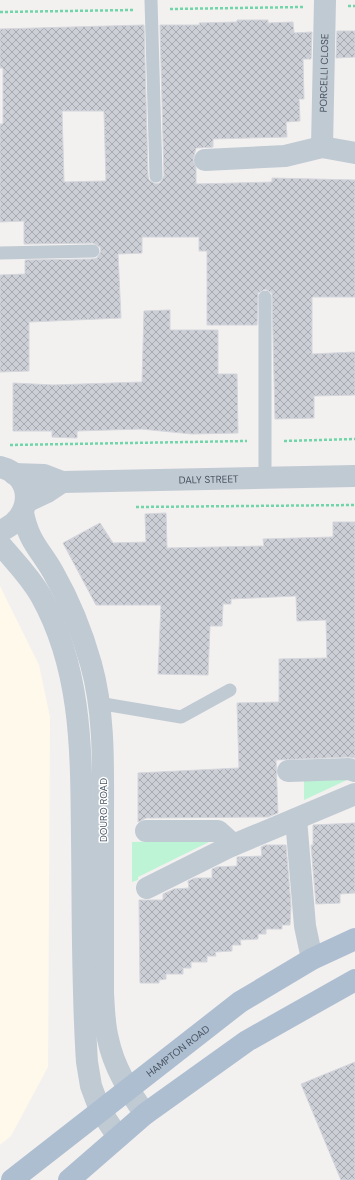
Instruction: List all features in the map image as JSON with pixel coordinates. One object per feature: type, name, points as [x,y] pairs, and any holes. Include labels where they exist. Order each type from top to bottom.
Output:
[{"type":"main road","name":"HAMPTON ROAD","points":[[12,1180],[127,1088],[240,1002],[312,959],[355,939]]},
{"type":"main road","points":[[69,1180],[145,1114],[246,1041],[355,980]]},
{"type":"street","name":"PORCELLI CLOSE","points":[[322,147],[325,3]]},
{"type":"street","points":[[205,160],[284,156],[322,147],[355,153]]},
{"type":"street","name":"DALY STREET","points":[[7,470],[44,475],[62,482],[355,476]]},
{"type":"street","name":"DOURO ROAD","points":[[7,470],[21,482],[25,491],[24,508],[27,531],[35,547],[52,570],[74,616],[91,664],[98,703],[103,748],[105,1017],[107,1039],[112,1056],[127,1088],[145,1114]]},
{"type":"street","points":[[0,531],[9,528],[17,522],[24,508],[62,482]]},
{"type":"street","points":[[0,544],[18,562],[42,598],[66,658],[74,690],[80,744],[85,1044],[91,1086],[100,1110],[118,1137]]},
{"type":"street","points":[[288,771],[349,769],[355,771]]},
{"type":"street","points":[[147,888],[231,846],[355,794]]},
{"type":"street","points":[[296,819],[304,926],[312,959]]},
{"type":"street","points":[[146,831],[218,831],[228,840],[231,846]]},
{"type":"lane","points":[[151,5],[156,176]]},
{"type":"lane","points":[[0,253],[93,251]]},
{"type":"lane","points":[[264,479],[265,297]]},
{"type":"lane","points":[[98,703],[181,717],[230,690]]},
{"type":"path","points":[[0,12],[151,5],[325,3],[355,6]]},
{"type":"path","points":[[6,445],[355,439]]},
{"type":"path","points":[[136,507],[355,505]]},
{"type":"shaded area","points":[[0,586],[39,665],[50,717],[48,1067],[11,1136],[0,1145]]},
{"type":"green space","points":[[349,779],[304,800],[304,780]]},
{"type":"green space","points":[[213,840],[138,877],[138,880],[132,882],[132,842]]},
{"type":"building","points":[[237,20],[268,20],[268,23],[293,22],[294,33],[312,32],[311,59],[303,59],[304,99],[299,99],[300,121],[286,122],[287,137],[213,139],[213,147],[196,148],[193,160],[196,168],[196,184],[272,182],[272,178],[355,180],[355,297],[312,297],[312,354],[355,352],[355,395],[314,396],[314,418],[275,419],[272,293],[265,289],[258,293],[257,325],[207,325],[207,251],[199,251],[199,237],[142,237],[142,253],[118,254],[121,318],[29,322],[29,371],[0,372],[0,275],[25,274],[25,260],[93,259],[97,258],[101,251],[100,247],[93,243],[24,244],[24,221],[0,222],[0,124],[3,124],[3,68],[0,68],[0,29],[144,25],[148,176],[149,180],[156,184],[160,183],[164,176],[160,25],[200,25],[199,23],[237,22]],"holes":[[[62,111],[104,111],[106,181],[64,182]]]},
{"type":"building","points":[[337,31],[355,31],[355,57],[336,58]]},
{"type":"building","points":[[170,310],[170,330],[218,330],[218,374],[237,374],[238,433],[192,434],[141,429],[77,431],[77,438],[52,437],[52,431],[13,431],[13,383],[53,385],[142,382],[144,311]]},
{"type":"building","points":[[166,513],[167,548],[264,546],[263,539],[333,537],[333,522],[355,522],[355,758],[276,760],[278,813],[268,817],[146,818],[138,822],[138,773],[239,768],[237,703],[279,702],[279,659],[327,658],[326,620],[297,621],[296,596],[231,599],[231,604],[223,604],[222,626],[210,626],[208,675],[158,674],[161,605],[96,605],[63,543],[100,523],[113,543],[146,542],[145,514]]},
{"type":"building","points":[[355,823],[355,893],[340,894],[340,903],[316,904],[311,845],[313,845],[313,825]]},
{"type":"building","points":[[265,845],[286,845],[291,905],[290,925],[282,925],[282,929],[266,929],[266,934],[258,934],[258,939],[240,940],[241,945],[232,945],[232,951],[215,952],[216,956],[207,956],[207,962],[191,962],[191,968],[183,968],[183,974],[166,974],[166,979],[159,980],[159,983],[140,983],[139,900],[163,900],[163,894],[174,889],[189,888],[188,881],[195,878],[212,878],[212,869],[217,867],[237,866],[237,857],[262,856],[261,847]]},
{"type":"building","points":[[355,1062],[355,1180],[341,1180],[301,1084]]}]
